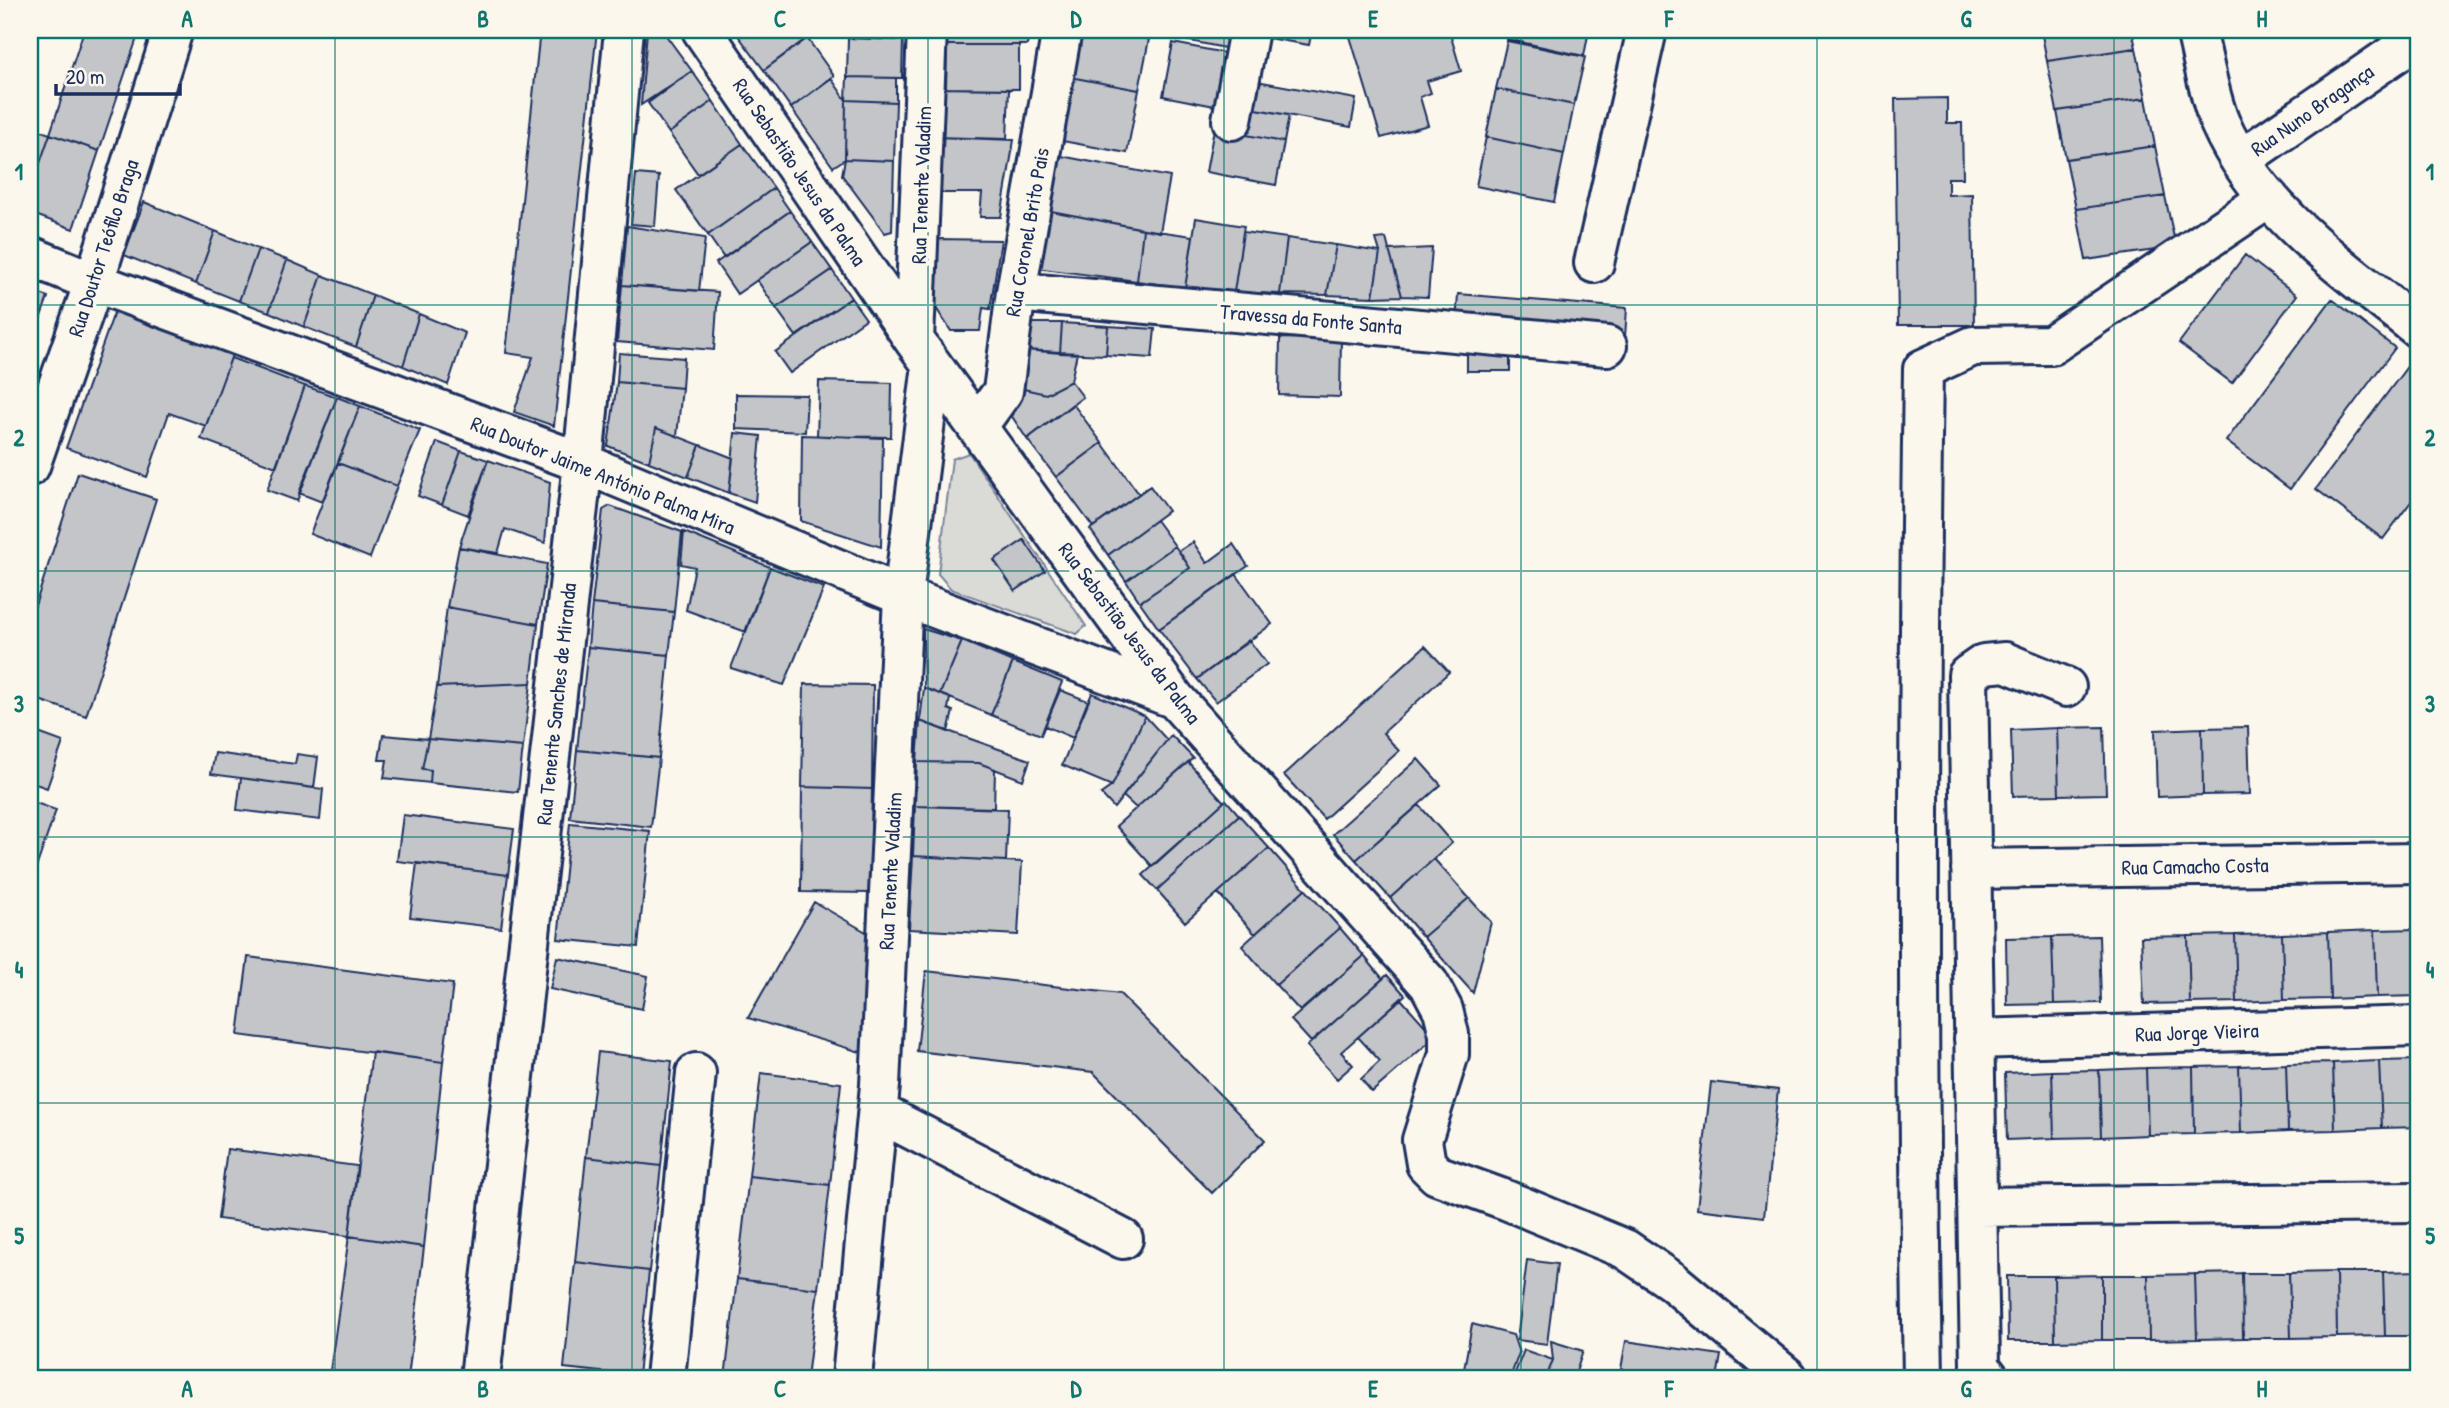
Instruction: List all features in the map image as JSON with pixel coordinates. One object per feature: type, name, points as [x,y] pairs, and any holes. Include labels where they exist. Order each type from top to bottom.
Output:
[{"type":"street","name":"Rua Doutor Teófilo Braga","points":[[30,466],[93,282],[173,30]]},
{"type":"street","name":"Rua Tenente Sanches de Miranda","points":[[480,1378],[583,463],[624,30]]},
{"type":"street","name":"Rua Sebastião Jesus da Palma","points":[[702,30],[923,353],[1175,699],[1429,984],[1443,1010],[1449,1034],[1449,1054],[1422,1140],[1426,1164],[1437,1175],[1506,1200],[1625,1250],[1672,1281],[1788,1378]]},
{"type":"street","name":"Rua Tenente Valadim","points":[[852,1378],[878,1112],[904,596],[923,353],[927,30]]},
{"type":"street","name":"Rua Coronel Brito Pais","points":[[977,427],[1003,391],[1016,292],[1062,30]]},
{"type":"street","points":[[1231,120],[1249,30]]},
{"type":"street","points":[[1594,263],[1647,30]]},
{"type":"street","points":[[2196,30],[2219,121],[2240,160],[2269,198],[2319,249],[2419,329]]},
{"type":"street","name":"Rua Nuno Bragança","points":[[2240,160],[2419,37]]},
{"type":"street","points":[[1923,1378],[1918,1049],[1923,369],[1973,346],[2051,345],[2269,198]]},
{"type":"street","name":"Rua Doutor Jaime António Palma Mira","points":[[30,256],[93,282],[583,463],[904,596],[1175,699]]},
{"type":"street","name":"Travessa da Fonte Santa","points":[[1016,292],[1607,346]]},
{"type":"street","points":[[1984,1372],[1977,1207],[1968,675],[1984,664],[2004,662],[2066,687]]},
{"type":"street","name":"Rua Camacho Costa","points":[[1971,869],[2419,863]]},
{"type":"street","name":"Rua Jorge Vieira","points":[[1974,1039],[2419,1026]]},
{"type":"street","points":[[665,1378],[696,1073]]},
{"type":"street","points":[[878,1112],[1123,1239]]},
{"type":"street","points":[[1977,1207],[2419,1202]]},
{"type":"shaded area","points":[[969,453],[1086,626],[1077,634],[951,589],[938,574],[952,459]]},
{"type":"building","points":[[84,30],[139,32],[99,151],[50,134]]},
{"type":"building","points":[[540,30],[597,30],[554,426],[514,412],[533,357],[506,353]]},
{"type":"building","points":[[662,30],[692,71],[641,105],[647,31]]},
{"type":"building","points":[[734,30],[815,30],[816,32],[764,70]]},
{"type":"building","points":[[848,30],[903,30],[903,40],[848,38]]},
{"type":"building","points":[[947,30],[1030,30],[1027,45],[947,45]]},
{"type":"building","points":[[1078,30],[1101,30],[1149,39],[1139,90],[1070,77]]},
{"type":"building","points":[[1101,30],[1151,30],[1149,39]]},
{"type":"building","points":[[1177,30],[1229,30],[1225,48],[1175,38]]},
{"type":"building","points":[[1263,30],[1312,30],[1309,45],[1262,37]]},
{"type":"building","points":[[1348,30],[1449,30],[1461,71],[1427,81],[1431,93],[1420,97],[1428,125],[1381,138]]},
{"type":"building","points":[[1509,30],[1589,30],[1584,56],[1507,39]]},
{"type":"building","points":[[2041,30],[2132,30],[2136,48],[2047,61]]},
{"type":"building","points":[[807,38],[834,76],[791,108],[764,70]]},
{"type":"building","points":[[848,38],[903,40],[902,78],[847,77]]},
{"type":"building","points":[[1507,41],[1585,57],[1574,105],[1496,89]]},
{"type":"building","points":[[1173,43],[1230,54],[1220,107],[1163,96]]},
{"type":"building","points":[[947,45],[1019,45],[1019,89],[946,88]]},
{"type":"building","points":[[2136,48],[2146,98],[2057,111],[2047,61]]},
{"type":"building","points":[[692,71],[713,101],[669,133],[648,103]]},
{"type":"building","points":[[847,77],[896,78],[896,102],[846,100]]},
{"type":"building","points":[[1070,77],[1139,90],[1127,153],[1057,140]]},
{"type":"building","points":[[831,78],[846,100],[845,159],[833,167],[791,108]]},
{"type":"building","points":[[1251,80],[1356,99],[1351,127],[1245,107]]},
{"type":"building","points":[[935,88],[1009,89],[1007,139],[935,137]]},
{"type":"building","points":[[1496,89],[1574,105],[1564,154],[1486,137]]},
{"type":"building","points":[[1947,98],[1947,123],[1962,123],[1963,178],[1948,178],[1948,195],[1972,194],[1974,325],[1898,325],[1895,99]]},
{"type":"building","points":[[2146,98],[2155,146],[2066,159],[2057,111]]},
{"type":"building","points":[[846,100],[896,102],[894,161],[845,159]]},
{"type":"building","points":[[713,101],[742,144],[698,174],[669,133]]},
{"type":"building","points":[[1245,107],[1289,115],[1284,142],[1241,134]]},
{"type":"building","points":[[30,127],[50,134],[30,192]]},
{"type":"building","points":[[1214,129],[1284,142],[1276,185],[1206,172]]},
{"type":"building","points":[[50,134],[99,151],[73,229],[30,213],[30,192]]},
{"type":"building","points":[[935,137],[1014,140],[1001,217],[980,217],[982,193],[935,193]]},
{"type":"building","points":[[1486,137],[1564,154],[1554,202],[1476,186]]},
{"type":"building","points":[[742,144],[774,188],[708,235],[676,190]]},
{"type":"building","points":[[2155,146],[2165,196],[2076,209],[2066,159]]},
{"type":"building","points":[[1056,155],[1170,177],[1160,232],[1046,210]]},
{"type":"building","points":[[845,159],[894,161],[892,231],[885,233],[842,175]]},
{"type":"building","points":[[636,174],[659,176],[655,226],[631,224]]},
{"type":"building","points":[[774,188],[790,211],[724,258],[708,235]]},
{"type":"building","points":[[2165,196],[2176,247],[2086,260],[2076,209]]},
{"type":"building","points":[[144,202],[215,231],[196,284],[124,255]]},
{"type":"building","points":[[1046,210],[1143,229],[1137,281],[1035,268]]},
{"type":"building","points":[[790,211],[812,242],[737,294],[716,263]]},
{"type":"building","points":[[1196,218],[1244,226],[1234,292],[1185,288]]},
{"type":"building","points":[[627,226],[705,238],[699,291],[622,285]]},
{"type":"building","points":[[1143,229],[1193,236],[1185,288],[1137,281]]},
{"type":"building","points":[[215,231],[258,249],[239,301],[196,284]]},
{"type":"building","points":[[1243,232],[1287,238],[1280,294],[1234,292]]},
{"type":"building","points":[[1287,238],[1336,245],[1327,295],[1280,294]]},
{"type":"building","points":[[1386,238],[1402,296],[1373,297],[1380,252],[1376,239]]},
{"type":"building","points":[[936,239],[1001,240],[990,309],[983,308],[980,331],[951,331],[936,308]]},
{"type":"building","points":[[812,242],[832,270],[776,308],[757,280]]},
{"type":"building","points":[[1336,245],[1380,252],[1373,297],[1327,295]]},
{"type":"building","points":[[1432,248],[1428,297],[1402,296],[1389,250]]},
{"type":"building","points":[[258,249],[287,260],[269,312],[239,301]]},
{"type":"building","points":[[2245,255],[2297,295],[2232,383],[2179,343]]},
{"type":"building","points":[[287,260],[322,275],[304,327],[269,312]]},
{"type":"building","points":[[832,270],[851,298],[796,336],[776,308]]},
{"type":"building","points":[[322,275],[373,295],[356,347],[304,327]]},
{"type":"building","points":[[622,285],[718,292],[714,350],[617,342]]},
{"type":"building","points":[[30,290],[48,297],[31,344],[30,343]]},
{"type":"building","points":[[1458,294],[1627,308],[1625,337],[1456,323]]},
{"type":"building","points":[[373,295],[419,314],[403,366],[356,347]]},
{"type":"building","points":[[851,298],[866,319],[790,373],[775,352]]},
{"type":"building","points":[[2332,299],[2395,348],[2290,489],[2226,441]]},
{"type":"building","points":[[115,310],[233,352],[206,426],[169,413],[147,477],[66,448]]},
{"type":"building","points":[[419,314],[465,333],[448,385],[403,366]]},
{"type":"building","points":[[1031,323],[1062,323],[1060,353],[1025,350]]},
{"type":"building","points":[[1062,323],[1108,326],[1106,355],[1060,353]]},
{"type":"building","points":[[1108,326],[1155,329],[1152,358],[1106,355]]},
{"type":"building","points":[[1280,338],[1341,339],[1340,397],[1279,395]]},
{"type":"building","points":[[1510,345],[1510,371],[1467,371],[1467,346]]},
{"type":"building","points":[[1025,350],[1077,353],[1071,381],[1046,394],[1019,388]]},
{"type":"building","points":[[619,353],[684,358],[682,388],[617,382]]},
{"type":"building","points":[[231,358],[305,386],[276,467],[201,439]]},
{"type":"building","points":[[2412,360],[2419,366],[2419,491],[2383,539],[2316,489]]},
{"type":"building","points":[[819,381],[892,383],[891,437],[817,436]]},
{"type":"building","points":[[1071,381],[1083,397],[1027,439],[1011,415],[1015,387],[1046,394]]},
{"type":"building","points":[[617,382],[682,388],[677,436],[656,428],[649,462],[608,446]]},
{"type":"building","points":[[305,386],[337,397],[297,501],[267,490]]},
{"type":"building","points":[[736,394],[807,395],[805,432],[736,429]]},
{"type":"building","points":[[337,397],[360,406],[322,502],[299,493]]},
{"type":"building","points":[[1073,404],[1102,443],[1056,477],[1027,439]]},
{"type":"building","points":[[360,406],[420,430],[397,486],[338,463]]},
{"type":"building","points":[[656,428],[700,445],[688,477],[649,462]]},
{"type":"building","points":[[735,433],[761,436],[755,502],[729,493]]},
{"type":"building","points":[[802,435],[883,438],[881,547],[801,521]]},
{"type":"building","points":[[437,442],[461,451],[442,505],[418,496]]},
{"type":"building","points":[[1102,443],[1139,494],[1093,527],[1056,477]]},
{"type":"building","points":[[700,445],[733,458],[729,493],[688,477]]},
{"type":"building","points":[[461,451],[488,460],[468,515],[442,505]]},
{"type":"building","points":[[488,460],[550,482],[545,543],[505,529],[498,553],[459,547]]},
{"type":"building","points":[[338,463],[397,486],[370,558],[310,534]]},
{"type":"building","points":[[78,473],[156,499],[86,716],[30,697],[30,621]]},
{"type":"building","points":[[1150,486],[1168,511],[1108,555],[1090,529]]},
{"type":"building","points":[[610,506],[682,532],[674,612],[592,604],[603,510]]},
{"type":"building","points":[[1156,520],[1175,546],[1126,581],[1108,555]]},
{"type":"building","points":[[684,532],[770,567],[746,632],[686,610],[695,567],[681,564]]},
{"type":"building","points":[[1024,540],[1045,571],[1015,591],[994,560]]},
{"type":"building","points":[[1193,542],[1207,563],[1233,544],[1248,566],[1159,629],[1140,602],[1190,568],[1179,551]]},
{"type":"building","points":[[1175,546],[1190,568],[1140,602],[1126,581]]},
{"type":"building","points":[[459,547],[547,564],[538,624],[447,607]]},
{"type":"building","points":[[770,567],[824,588],[784,685],[731,668]]},
{"type":"building","points":[[1236,574],[1272,624],[1197,679],[1159,629]]},
{"type":"building","points":[[592,604],[674,612],[669,655],[588,647]]},
{"type":"building","points":[[447,607],[538,624],[531,683],[437,687]]},
{"type":"building","points":[[923,629],[962,641],[940,694],[924,688]]},
{"type":"building","points":[[1249,640],[1267,664],[1216,702],[1197,679]]},
{"type":"building","points":[[962,641],[1013,662],[991,715],[940,694]]},
{"type":"building","points":[[1425,646],[1449,672],[1383,733],[1399,751],[1324,819],[1284,775]]},
{"type":"building","points":[[588,647],[669,655],[659,758],[577,750]]},
{"type":"building","points":[[1013,662],[1062,682],[1041,735],[991,715]]},
{"type":"building","points":[[531,683],[523,747],[428,739],[437,687]]},
{"type":"building","points":[[804,684],[873,685],[872,789],[802,787]]},
{"type":"building","points":[[924,688],[950,698],[948,709],[953,711],[948,732],[920,721]]},
{"type":"building","points":[[1060,690],[1088,701],[1073,738],[1045,726]]},
{"type":"building","points":[[1092,693],[1145,716],[1112,786],[1062,765]]},
{"type":"building","points":[[1145,716],[1167,740],[1114,808],[1101,794],[1112,786]]},
{"type":"building","points":[[920,721],[1030,760],[1023,780],[979,763],[917,762]]},
{"type":"building","points":[[2104,727],[2106,794],[2059,795],[2057,728]]},
{"type":"building","points":[[2248,727],[2250,794],[2203,795],[2202,728]]},
{"type":"building","points":[[2057,728],[2059,795],[2013,796],[2011,730]]},
{"type":"building","points":[[2202,728],[2203,795],[2157,797],[2155,730]]},
{"type":"building","points":[[30,730],[63,742],[47,788],[30,782]]},
{"type":"building","points":[[383,735],[428,739],[422,769],[431,770],[430,783],[384,778],[387,760],[379,760]]},
{"type":"building","points":[[1171,735],[1193,758],[1136,808],[1123,796]]},
{"type":"building","points":[[428,739],[523,747],[518,792],[430,783],[431,770],[422,769]]},
{"type":"building","points":[[577,750],[659,758],[651,827],[570,818]]},
{"type":"building","points":[[215,753],[295,764],[297,754],[318,757],[314,788],[211,774]]},
{"type":"building","points":[[1418,759],[1441,785],[1356,860],[1333,834]]},
{"type":"building","points":[[917,762],[979,763],[995,769],[994,808],[915,806]]},
{"type":"building","points":[[1188,762],[1224,802],[1152,866],[1116,826]]},
{"type":"building","points":[[241,778],[323,789],[320,820],[237,810]]},
{"type":"building","points":[[802,787],[872,789],[870,893],[801,892]]},
{"type":"building","points":[[1226,800],[1239,815],[1157,890],[1143,875]]},
{"type":"building","points":[[30,801],[56,810],[37,865],[30,862]]},
{"type":"building","points":[[1419,805],[1452,843],[1390,898],[1356,860]]},
{"type":"building","points":[[915,806],[1008,809],[1006,861],[913,856]]},
{"type":"building","points":[[403,815],[514,829],[508,875],[397,861]]},
{"type":"building","points":[[1239,815],[1269,848],[1185,922],[1157,890]]},
{"type":"building","points":[[570,823],[650,831],[638,947],[558,939]]},
{"type":"building","points":[[1269,848],[1305,889],[1255,934],[1218,893]]},
{"type":"building","points":[[913,856],[1022,862],[1018,935],[909,929]]},
{"type":"building","points":[[1434,859],[1469,898],[1423,937],[1390,898]]},
{"type":"building","points":[[417,863],[508,875],[501,928],[410,917]]},
{"type":"building","points":[[1305,889],[1340,928],[1276,985],[1242,946]]},
{"type":"building","points":[[1469,898],[1491,922],[1473,993],[1423,937]]},
{"type":"building","points":[[814,902],[873,936],[870,1055],[748,1018]]},
{"type":"building","points":[[1340,928],[1364,956],[1300,1011],[1276,985]]},
{"type":"building","points":[[2419,929],[2419,996],[2377,997],[2375,930]]},
{"type":"building","points":[[2375,930],[2377,997],[2330,999],[2328,932]]},
{"type":"building","points":[[2328,932],[2330,999],[2284,1000],[2282,934]]},
{"type":"building","points":[[2282,934],[2284,1000],[2237,1002],[2235,935]]},
{"type":"building","points":[[2235,935],[2237,1002],[2190,1003],[2188,936]]},
{"type":"building","points":[[2099,936],[2101,1003],[2054,1004],[2052,937]]},
{"type":"building","points":[[2188,936],[2190,1003],[2144,1004],[2141,937]]},
{"type":"building","points":[[2052,937],[2054,1004],[2007,1005],[2006,938]]},
{"type":"building","points":[[1364,956],[1383,979],[1311,1042],[1291,1020]]},
{"type":"building","points":[[248,957],[453,984],[443,1062],[238,1035]]},
{"type":"building","points":[[557,957],[648,976],[642,1009],[550,989]]},
{"type":"building","points":[[926,971],[1120,994],[1265,1140],[1212,1193],[1093,1072],[917,1051]]},
{"type":"building","points":[[1387,975],[1405,995],[1341,1052],[1353,1065],[1337,1079],[1307,1046]]},
{"type":"building","points":[[1401,999],[1435,1037],[1372,1092],[1361,1079],[1380,1061],[1358,1037]]},
{"type":"building","points":[[372,1052],[443,1062],[424,1247],[349,1236]]},
{"type":"building","points":[[598,1052],[672,1061],[661,1166],[586,1157]]},
{"type":"building","points":[[2419,1060],[2419,1127],[2382,1128],[2379,1061]]},
{"type":"building","points":[[2379,1061],[2382,1128],[2335,1130],[2333,1063]]},
{"type":"building","points":[[2333,1063],[2335,1130],[2288,1131],[2286,1064]]},
{"type":"building","points":[[2286,1064],[2288,1131],[2241,1133],[2239,1066]]},
{"type":"building","points":[[2239,1066],[2241,1133],[2194,1134],[2193,1067]]},
{"type":"building","points":[[2193,1067],[2194,1134],[2148,1135],[2146,1068]]},
{"type":"building","points":[[2146,1068],[2148,1135],[2101,1137],[2099,1070]]},
{"type":"building","points":[[2099,1070],[2101,1137],[2054,1138],[2052,1071]]},
{"type":"building","points":[[2052,1071],[2054,1138],[2007,1140],[2005,1073]]},
{"type":"building","points":[[761,1073],[841,1083],[830,1185],[749,1176]]},
{"type":"building","points":[[1711,1082],[1778,1090],[1764,1217],[1697,1209]]},
{"type":"building","points":[[227,1149],[357,1166],[349,1236],[218,1219]]},
{"type":"building","points":[[586,1157],[661,1166],[649,1271],[575,1262]]},
{"type":"building","points":[[749,1176],[830,1185],[818,1289],[737,1279]]},
{"type":"building","points":[[349,1236],[424,1247],[408,1378],[329,1378]]},
{"type":"building","points":[[1527,1260],[1557,1264],[1547,1344],[1517,1340]]},
{"type":"building","points":[[575,1262],[649,1271],[638,1376],[564,1368]]},
{"type":"building","points":[[2419,1271],[2419,1336],[2385,1336],[2383,1272]]},
{"type":"building","points":[[2336,1272],[2337,1337],[2291,1338],[2289,1273]]},
{"type":"building","points":[[2336,1272],[2383,1272],[2385,1336],[2337,1337]]},
{"type":"building","points":[[2242,1273],[2243,1338],[2197,1339],[2195,1274]]},
{"type":"building","points":[[2242,1273],[2289,1273],[2291,1338],[2243,1338]]},
{"type":"building","points":[[2195,1274],[2197,1339],[2149,1340],[2148,1275]]},
{"type":"building","points":[[2102,1275],[2102,1340],[2055,1341],[2054,1276]]},
{"type":"building","points":[[2102,1275],[2148,1275],[2149,1340],[2102,1340]]},
{"type":"building","points":[[2007,1276],[2054,1276],[2055,1341],[2008,1341]]},
{"type":"building","points":[[737,1279],[818,1289],[807,1378],[725,1378]]},
{"type":"building","points":[[1472,1324],[1513,1335],[1519,1353],[1510,1378],[1476,1378],[1463,1375]]},
{"type":"building","points":[[1551,1341],[1583,1351],[1574,1378],[1546,1378],[1553,1360]]},
{"type":"building","points":[[1626,1341],[1721,1355],[1717,1378],[1654,1378],[1621,1369]]},
{"type":"building","points":[[1524,1350],[1553,1360],[1546,1378],[1513,1378]]},
{"type":"building","points":[[1621,1369],[1654,1378],[1619,1378]]}]
